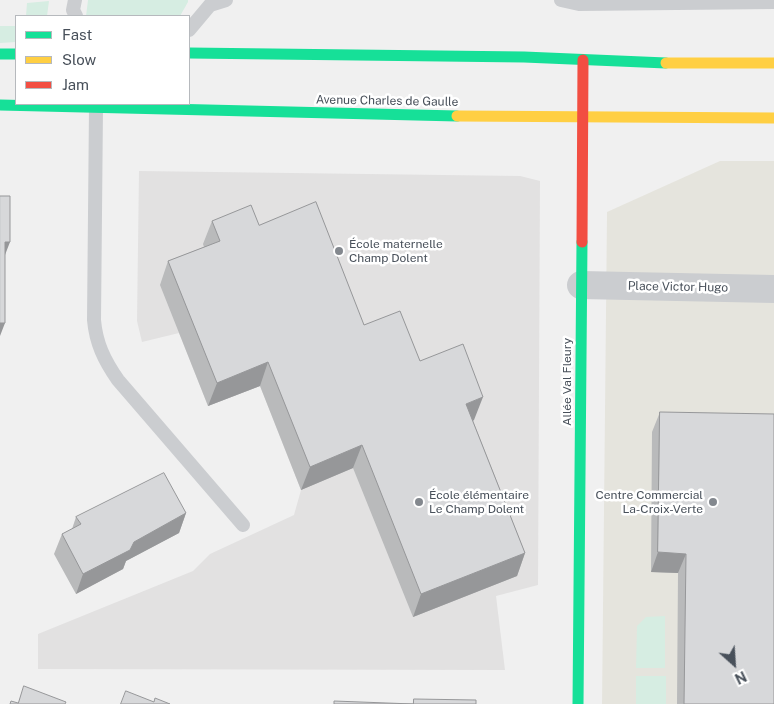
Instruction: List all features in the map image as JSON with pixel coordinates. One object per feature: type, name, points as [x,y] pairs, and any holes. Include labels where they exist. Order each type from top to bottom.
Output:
[{"type":"main road","points":[[190,53],[524,57],[645,63],[774,64]]},
{"type":"main road","points":[[0,54],[15,54]]},
{"type":"main road","name":"Allée Val Fleury","points":[[578,704],[583,60]]},
{"type":"main road","name":"Avenue Charles de Gaulle","points":[[0,105],[583,118],[774,118]]},
{"type":"street","name":"Place Victor Hugo","points":[[581,285],[774,289]]},
{"type":"lane","points":[[74,0],[73,10],[76,15]]},
{"type":"lane","points":[[190,29],[208,3],[226,0]]},
{"type":"lane","points":[[561,0],[579,4],[774,2]]},
{"type":"lane","points":[[96,107],[94,320],[98,346],[105,362],[118,380],[243,526]]},
{"type":"shaded area","points":[[720,161],[774,161],[774,704],[602,704],[607,212]]},
{"type":"shaded area","points":[[139,171],[520,176],[540,181],[538,585],[496,596],[505,670],[38,669],[38,634],[193,571],[210,554],[294,515],[301,490],[260,386],[208,406],[179,333],[142,342],[137,321]]},
{"type":"green space","points":[[88,0],[188,0],[181,15],[86,15]]},
{"type":"green space","points":[[49,1],[47,15],[26,15],[27,3]]},
{"type":"green space","points":[[0,26],[15,26],[15,42],[0,43]]},
{"type":"green space","points":[[665,616],[665,668],[636,668],[637,626],[646,617]]},
{"type":"green space","points":[[636,676],[666,676],[666,704],[636,704]]},
{"type":"building","points":[[0,196],[10,196],[10,242],[5,242],[5,323],[0,323]]},
{"type":"building","points":[[316,202],[364,325],[400,311],[420,361],[463,344],[483,397],[466,404],[525,553],[421,594],[362,445],[310,467],[268,362],[217,383],[168,261],[220,241],[212,221],[251,205],[259,225]]},
{"type":"building","name":"Centre Commercial La-Croix-Verte","points":[[660,412],[774,414],[774,704],[684,704],[686,554],[658,552]]},
{"type":"building","points":[[164,473],[186,513],[134,542],[130,550],[83,574],[62,534],[81,524],[76,517]]},
{"type":"building","points":[[24,686],[66,702],[65,704],[10,704],[11,701],[18,703]]},
{"type":"building","points":[[126,691],[154,702],[155,698],[170,704],[121,704]]},
{"type":"building","points":[[414,699],[476,700],[476,704],[413,704]]},
{"type":"building","points":[[334,701],[413,704],[334,704]]},
{"type":"traffic: fast","points":[[190,53],[524,57],[666,63]]},
{"type":"traffic: fast","points":[[0,54],[15,54]]},
{"type":"traffic: fast","points":[[0,105],[457,116]]},
{"type":"traffic: fast","points":[[578,704],[582,242]]},
{"type":"traffic: slow","points":[[666,63],[774,63]]},
{"type":"traffic: slow","points":[[457,116],[774,118]]},
{"type":"traffic: jam","points":[[582,242],[583,60]]},
{"type":"place","name":"École maternelle Champ Dolent","points":[[339,251]]},
{"type":"place","name":"École élémentaire Le Champ Dolent","points":[[419,502]]},
{"type":"place","name":"Centre Commercial La-Croix-Verte","points":[[713,502]]}]
